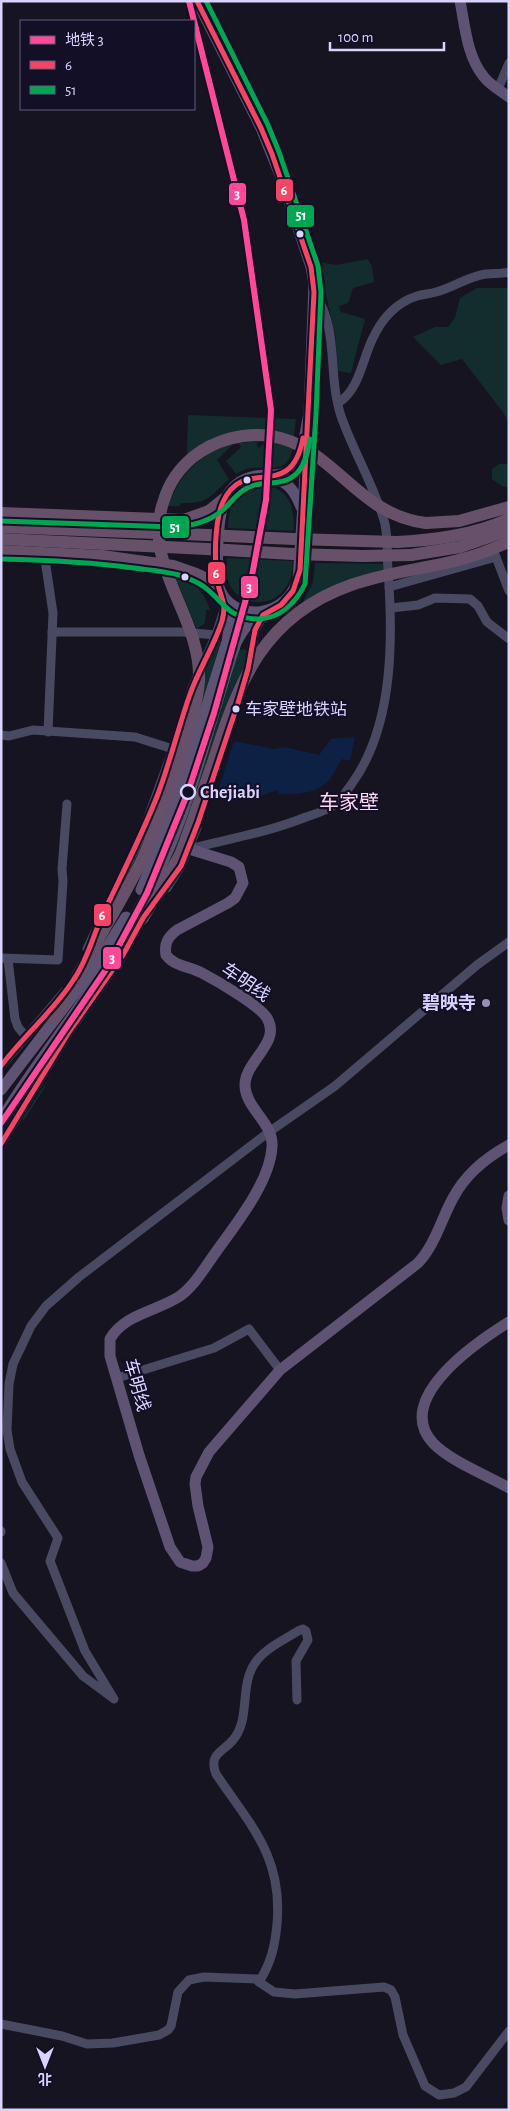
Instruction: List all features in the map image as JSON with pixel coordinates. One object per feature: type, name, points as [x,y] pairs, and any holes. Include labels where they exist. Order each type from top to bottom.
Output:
[{"type":"highway","points":[[55,1018],[142,860],[165,802],[192,718],[198,690],[199,668],[196,645],[164,565],[158,539],[162,504],[168,488],[183,467],[207,447],[224,440],[251,435],[278,437],[313,453],[360,494],[384,510],[410,521],[426,523],[459,522],[509,507]]},
{"type":"highway","points":[[1,513],[184,520],[209,511],[224,499]]},
{"type":"highway","points":[[1,527],[397,542],[464,535],[509,519]]},
{"type":"highway","points":[[1,539],[363,556],[411,555],[460,547],[509,530]]},
{"type":"highway","points":[[124,936],[143,918],[185,852],[236,694],[252,662],[278,632],[310,606],[346,587],[374,578],[456,562],[492,552],[509,542]]},
{"type":"highway","points":[[1,551],[102,556],[173,566],[207,579],[223,599]]},
{"type":"main road","points":[[1,1120],[98,980],[124,936],[161,865],[172,839],[236,643],[252,620],[288,598],[298,581],[309,414],[314,292],[311,267],[272,154],[261,128],[197,1]]},
{"type":"main road","points":[[460,1],[466,36],[475,61],[484,77],[509,97]]},
{"type":"main road","points":[[1,1090],[92,971],[120,927],[140,890],[166,832],[227,642],[230,621],[217,577],[219,518],[224,499],[233,488],[244,480],[285,473],[294,465],[300,452],[309,414]]},
{"type":"main road","points":[[263,476],[276,478],[287,484],[295,492],[302,508]]},
{"type":"main road","points":[[223,599],[245,610],[270,610]]},
{"type":"main road","name":"车明线","points":[[185,852],[232,862],[239,867],[243,883],[235,898],[177,930],[170,936],[166,942],[166,955],[176,964],[202,973],[254,1006],[265,1016],[271,1028],[270,1036],[268,1043],[247,1073],[245,1089],[251,1104],[272,1140],[271,1155],[257,1192],[196,1279],[178,1297],[130,1320],[114,1332],[110,1339],[109,1346],[139,1455],[170,1547],[180,1562],[192,1566],[203,1563],[208,1547],[195,1489],[196,1477],[202,1463],[217,1440],[280,1370],[418,1263],[431,1246],[454,1197],[473,1172],[491,1155],[509,1144]]},
{"type":"main road","points":[[36,1067],[69,1032]]},
{"type":"main road","points":[[509,1196],[507,1208],[509,1220]]},
{"type":"main road","points":[[509,1322],[448,1366],[431,1391],[426,1402],[423,1420],[428,1436],[440,1450],[509,1488]]},
{"type":"street","points":[[498,89],[509,63]]},
{"type":"street","points":[[338,403],[344,399],[353,387],[372,339],[394,308],[415,297],[436,292],[486,274],[509,272]]},
{"type":"street","points":[[185,852],[298,821],[333,805],[348,789],[370,753],[380,717],[386,687],[391,608],[385,524],[349,439],[338,403],[333,346],[328,321],[325,310],[314,292]]},
{"type":"street","points":[[389,587],[492,552],[509,591]]},
{"type":"street","points":[[44,553],[53,613],[48,732]]},
{"type":"street","points":[[391,608],[418,605],[435,598],[470,599],[478,606],[487,622],[509,639]]},
{"type":"street","points":[[1,1066],[75,979],[98,922],[132,859],[173,749],[192,688],[216,635],[224,612],[223,599]]},
{"type":"street","points":[[185,852],[238,703],[248,669],[255,630],[263,615],[270,610]]},
{"type":"street","points":[[52,632],[182,632],[216,635]]},
{"type":"street","points":[[1,735],[9,736],[33,730],[136,737],[173,749]]},
{"type":"street","points":[[26,1037],[18,1027],[15,1019],[5,958],[58,960],[67,804]]},
{"type":"street","points":[[1,1144],[69,1032],[123,955],[143,918]]},
{"type":"street","points":[[1,1562],[13,1593],[83,1676],[114,1699],[85,1651],[50,1561],[58,1538],[32,1499],[16,1466],[7,1430],[9,1384],[20,1348],[31,1326],[46,1306],[78,1278],[269,1132],[335,1086],[477,966],[509,942]]},
{"type":"street","points":[[117,1378],[214,1348],[249,1329],[280,1370]]},
{"type":"street","points":[[1,1393],[9,1384]]},
{"type":"street","points":[[259,1982],[274,1950],[278,1909],[276,1880],[269,1855],[216,1774],[214,1762],[219,1752],[231,1742],[238,1732],[248,1679],[254,1663],[260,1656],[298,1630],[303,1629],[306,1631],[308,1640],[296,1661],[297,1700]]},
{"type":"street","points":[[1,2024],[62,2036],[79,2043],[97,2045],[159,2035],[168,2030],[173,2019],[178,1992],[188,1980],[204,1977],[256,1979],[274,1992],[288,1993],[384,1987],[391,1990],[395,1997],[403,2035],[425,2086],[439,2095],[466,2087],[509,2031]]},
{"type":"green space","points":[[368,259],[372,267],[374,282],[353,288],[348,303],[339,306],[341,312],[365,319],[351,373],[338,371],[335,334],[318,262],[336,265]]},
{"type":"green space","points":[[477,288],[509,288],[509,424],[503,412],[462,359],[441,365],[413,337],[435,327],[448,327],[455,318],[460,298]]},
{"type":"green space","points":[[188,415],[296,419],[294,436],[267,430],[187,454]]},
{"type":"green space","points":[[260,441],[256,444],[259,448],[267,441],[293,448],[290,457],[282,466],[251,468],[236,474],[226,461],[241,447],[238,443]]},
{"type":"green space","points":[[234,443],[217,460],[229,479],[208,498],[198,502],[181,503],[180,506],[168,506],[185,474],[193,466],[211,452]]},
{"type":"green space","points":[[499,464],[509,464],[509,488],[502,486],[492,479],[492,469]]},
{"type":"green space","points":[[260,485],[278,490],[288,499],[293,514],[294,531],[228,528],[231,505],[234,499],[244,490]]},
{"type":"green space","points":[[227,558],[293,561],[291,578],[279,595],[271,600],[253,602],[244,599],[231,587],[226,575]]},
{"type":"green space","points":[[315,563],[389,564],[389,570],[302,604],[313,582]]},
{"type":"green space","points":[[175,577],[193,584],[208,603],[210,610],[206,610],[205,623],[197,629]]},
{"type":"green space","points":[[219,640],[222,642],[198,717],[206,666],[213,648]]},
{"type":"green space","points":[[239,650],[249,651],[248,661],[225,709],[190,814],[173,855]]},
{"type":"green space","points":[[46,1083],[24,1120],[22,1119]]},
{"type":"water","points":[[355,737],[350,761],[342,759],[333,775],[321,787],[304,793],[291,794],[279,794],[277,790],[261,796],[250,793],[223,796],[217,794],[234,741],[274,749],[284,747],[319,755],[331,739]]},
{"type":"metro line","name":"3","points":[[189,1],[194,20]]},
{"type":"metro line","name":"3","points":[[1,1123],[107,968],[147,893],[188,792],[214,713],[251,581],[266,500],[271,410],[244,220],[195,25]]},
{"type":"transit line","name":"6","points":[[1,1144],[69,1032],[123,955],[143,918],[181,866],[198,823],[238,703],[248,669],[255,630],[263,615],[281,605],[293,591],[300,570],[314,292],[311,267],[272,154],[261,128],[197,1]]},
{"type":"transit line","name":"51","points":[[1,559],[84,563],[179,575],[200,584],[233,613],[259,619],[274,616],[287,608],[305,584],[316,414],[321,292],[318,266],[268,125],[206,1]]},
{"type":"transit line","name":"6","points":[[1,1066],[57,1002],[79,971],[158,794],[189,697],[222,621],[224,606],[218,584],[215,554],[216,531],[223,502],[232,488],[243,481],[278,475],[288,469],[297,458],[303,438]]},
{"type":"transit line","name":"51","points":[[1,521],[174,527],[195,524],[221,512],[239,493],[249,487],[285,481],[291,478],[304,463],[310,439]]},
{"type":"place","name":"车家壁地铁站","points":[[236,709]]},
{"type":"place","name":"Chejiabi","points":[[188,792]]},
{"type":"place","name":"碧映寺","points":[[486,1003]]},
{"type":"district","name":"车家壁","points":[[349,802]]}]
